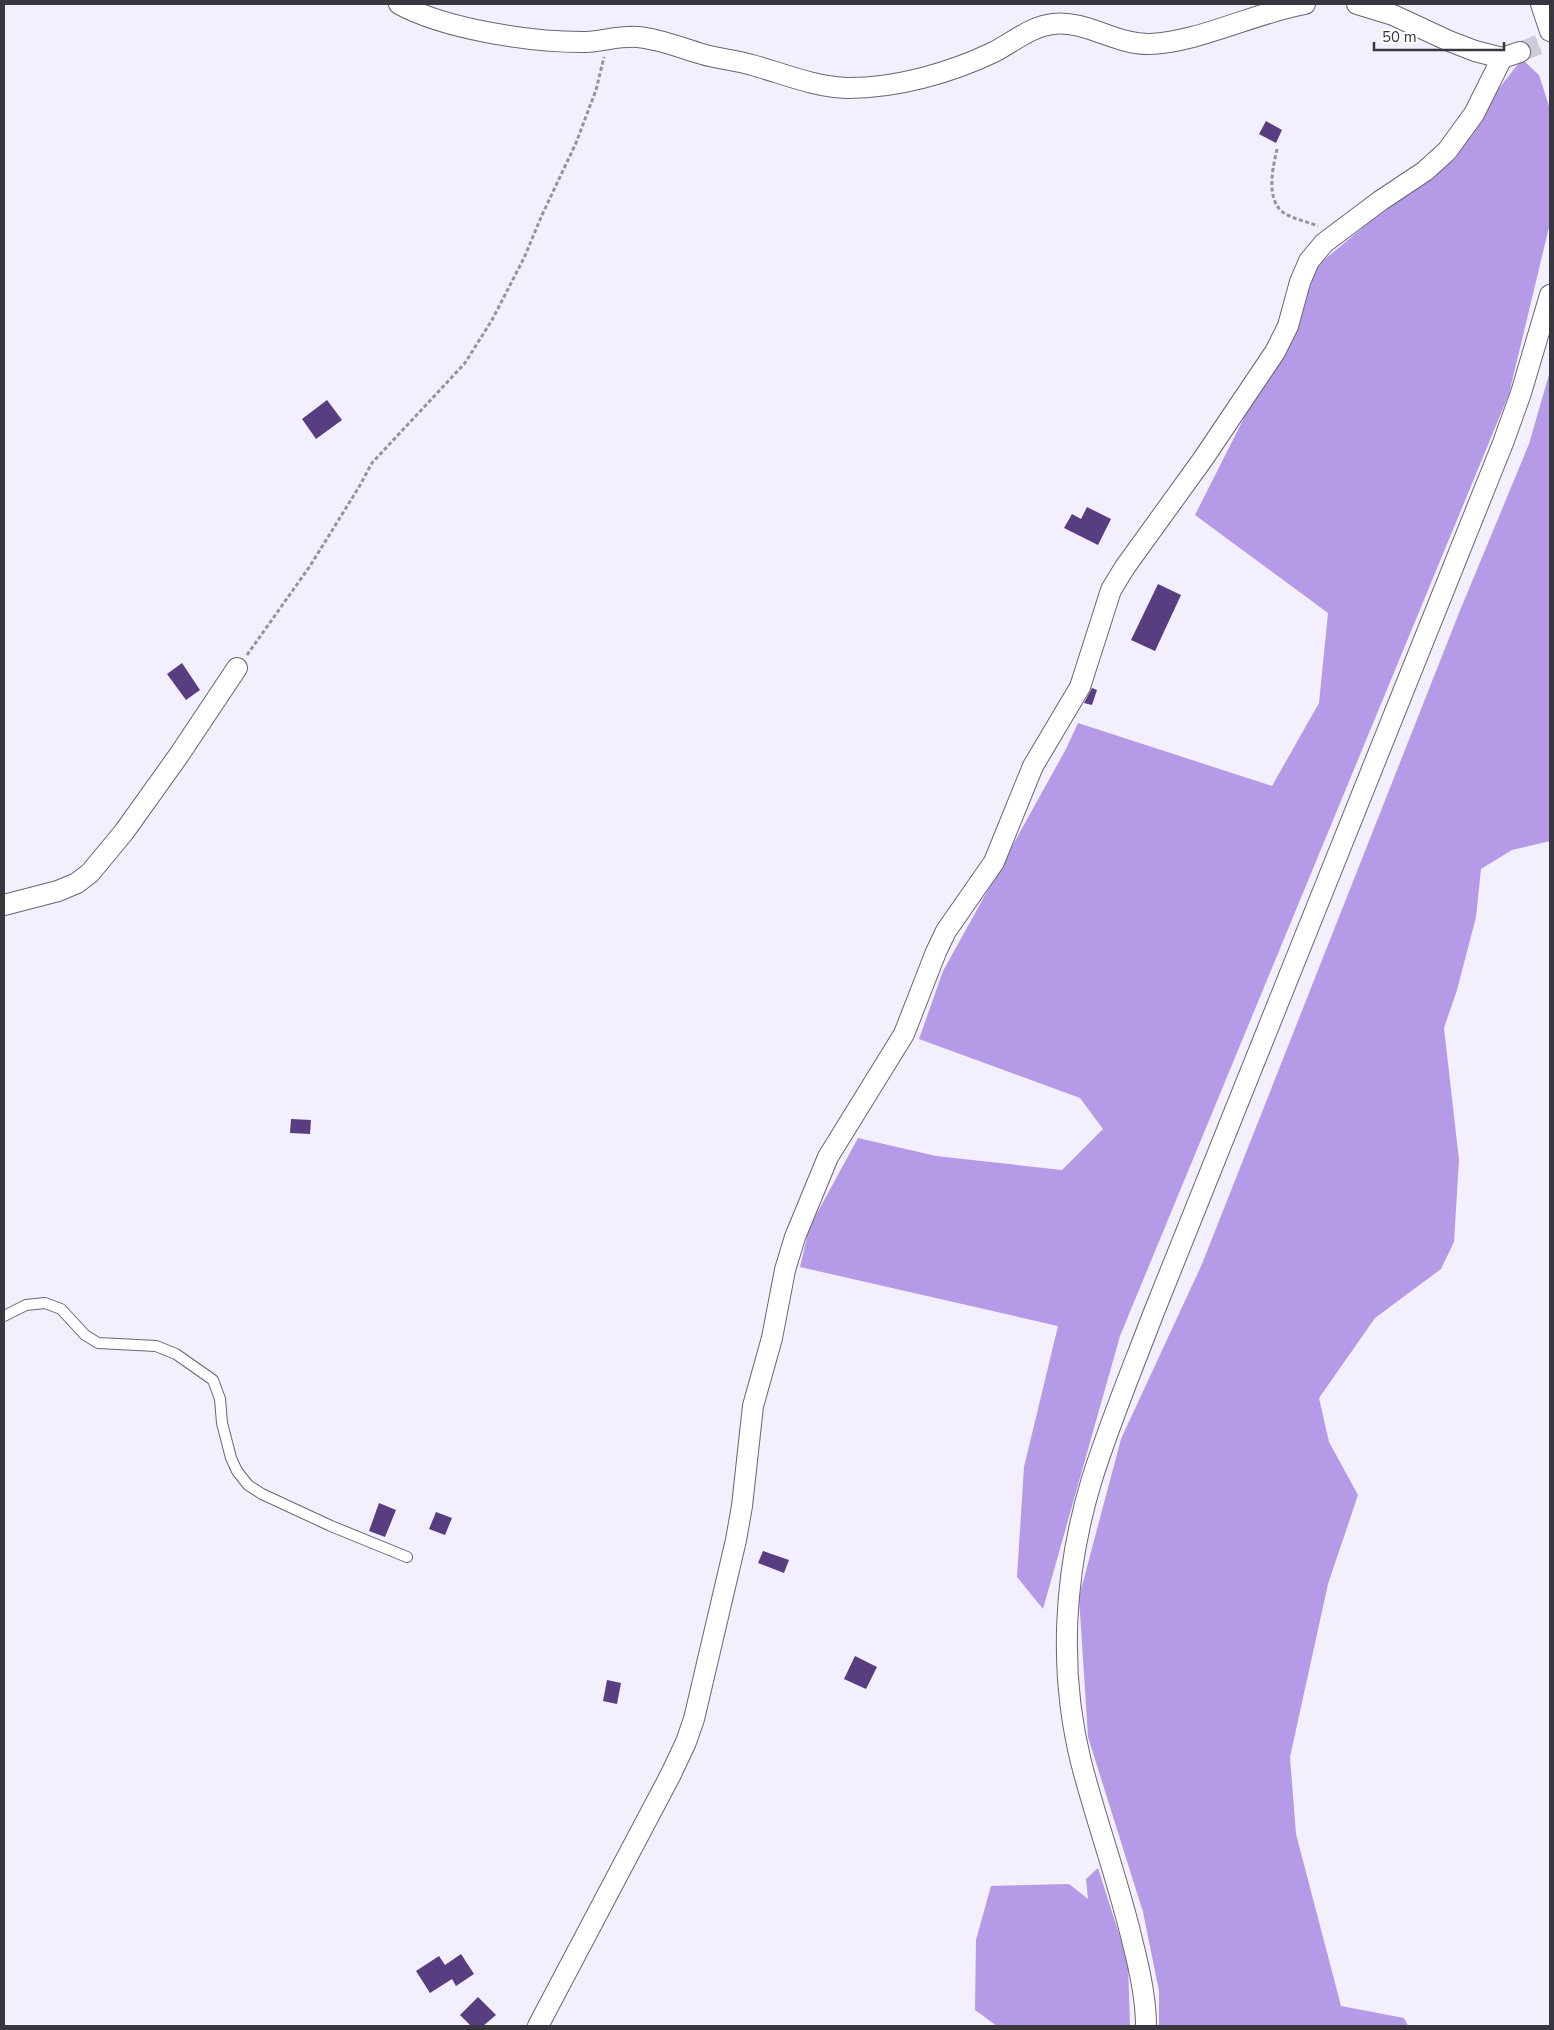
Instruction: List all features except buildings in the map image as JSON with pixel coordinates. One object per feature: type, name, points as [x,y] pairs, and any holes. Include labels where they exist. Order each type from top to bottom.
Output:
[{"type":"street","points":[[399,4],[434,18],[496,33],[546,40],[603,41],[629,37],[648,38],[709,56],[754,65],[813,84],[858,88],[903,82],[969,62],[994,52],[1039,28],[1054,24],[1077,26],[1125,41],[1155,44],[1182,39],[1269,12],[1304,4]]},
{"type":"street","points":[[538,2026],[671,1774],[692,1725],[737,1534],[753,1406],[770,1348],[788,1258],[814,1187],[839,1136],[904,1034],[940,942],[953,920],[994,862],[1033,766],[1080,687],[1111,590],[1125,567],[1203,459],[1275,352],[1288,326],[1300,282],[1309,261],[1318,248],[1336,233],[1425,171],[1447,151],[1474,114],[1511,55],[1463,47],[1401,18],[1357,4]]},
{"type":"street","points":[[1541,4],[1550,31]]},
{"type":"street","points":[[1146,2026],[1143,1991],[1135,1953],[1125,1911],[1081,1761],[1069,1697],[1067,1626],[1072,1571],[1083,1515],[1100,1456],[1154,1312],[1503,443],[1521,393],[1550,294]]},
{"type":"street","points":[[4,905],[65,889],[90,873],[124,832],[238,668]]},
{"type":"lane","points":[[4,1316],[26,1305],[45,1303],[61,1309],[85,1335],[98,1343],[156,1346],[176,1354],[213,1380],[220,1399],[222,1423],[231,1458],[237,1471],[248,1484],[262,1494],[331,1526],[407,1557]]},
{"type":"path","points":[[238,668],[310,566],[372,463],[465,363],[499,308],[524,258],[593,100],[602,68],[603,41]]},
{"type":"path","points":[[1277,149],[1272,172],[1274,198],[1283,213],[1336,233]]},
{"type":"shaded area","points":[[1522,59],[1539,75],[1550,109],[1550,223],[1509,394],[1120,1336],[1043,1609],[1017,1577],[1024,1467],[1058,1326],[800,1267],[809,1228],[858,1138],[936,1156],[1062,1170],[1103,1129],[1080,1098],[919,1039],[943,971],[1066,749],[1078,723],[1272,786],[1319,703],[1328,613],[1195,515],[1292,323],[1318,265],[1366,225],[1455,159],[1493,96]]},
{"type":"shaded area","points":[[1550,371],[1550,841],[1512,850],[1481,869],[1476,917],[1457,990],[1444,1028],[1459,1160],[1454,1242],[1441,1269],[1375,1318],[1319,1398],[1329,1442],[1358,1495],[1328,1584],[1290,1757],[1296,1834],[1341,2006],[1404,2018],[1408,2026],[1159,2026],[1159,1991],[1143,1912],[1088,1737],[1079,1597],[1121,1439],[1202,1264],[1459,613],[1529,444]]},
{"type":"shaded area","points":[[1098,1868],[1128,1962],[1130,2026],[997,2026],[975,2010],[976,1940],[991,1886],[1069,1884],[1088,1899],[1086,1879]]},
{"type":"tunnel","points":[[1520,52],[1550,40]]}]
